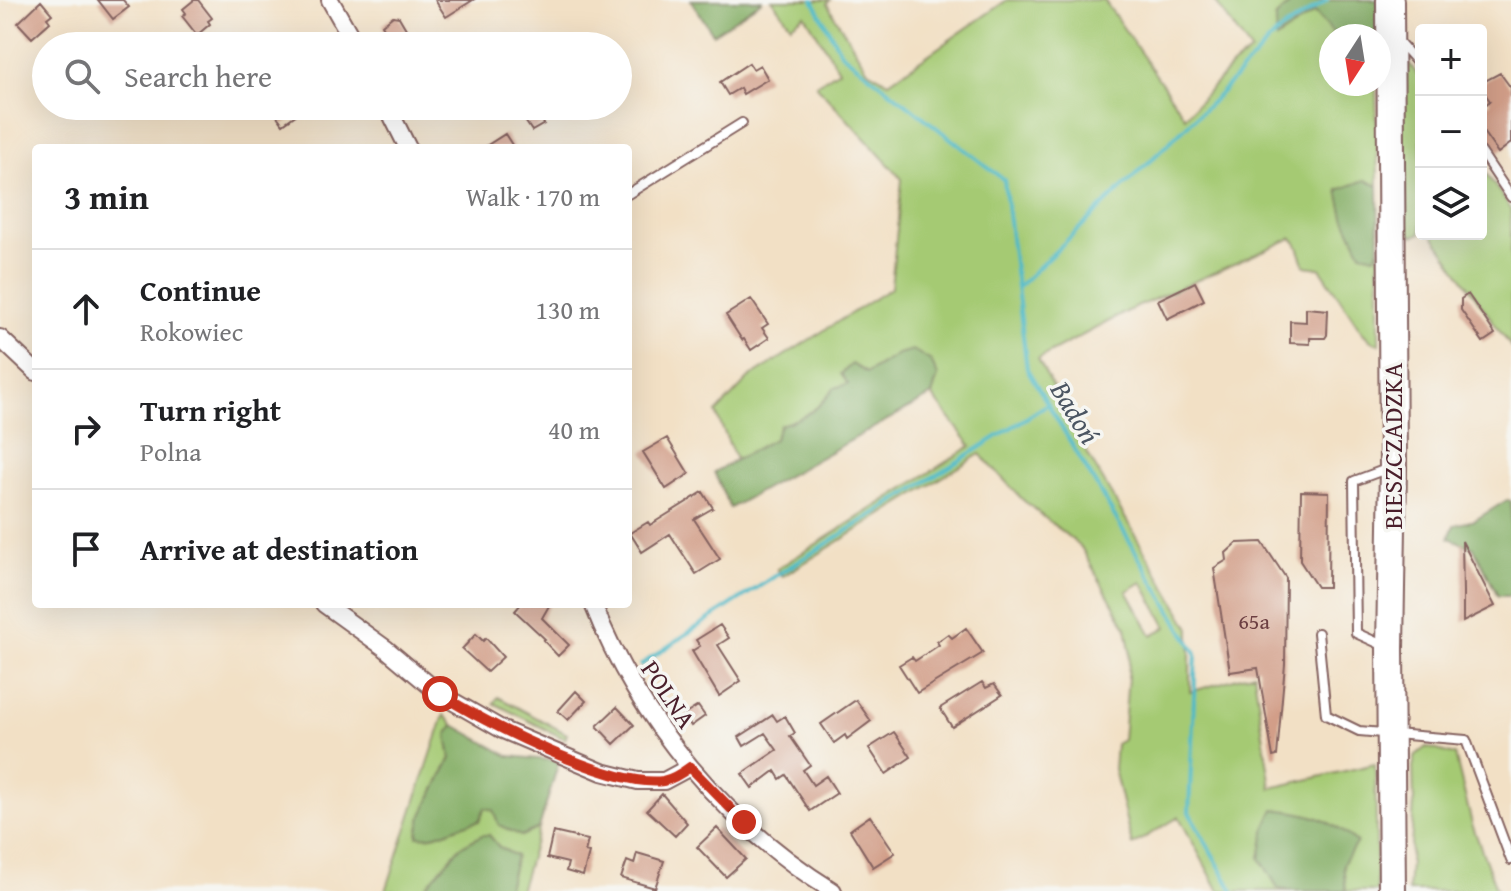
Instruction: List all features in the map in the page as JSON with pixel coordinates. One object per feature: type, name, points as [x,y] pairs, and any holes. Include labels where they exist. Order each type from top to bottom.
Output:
[{"type":"main road","name":"BIESZCZADZKA","points":[[1390,0],[1391,24]]},
{"type":"main road","name":"BIESZCZADZKA","points":[[1391,32],[1392,891]]},
{"type":"street","points":[[330,0],[348,32]]},
{"type":"street","points":[[394,120],[406,144]]},
{"type":"street","points":[[0,338],[32,368]]},
{"type":"street","points":[[330,608],[385,648],[440,694],[503,730],[602,772],[638,781],[664,781],[690,767]]},
{"type":"street","name":"POLNA","points":[[595,608],[619,662],[656,723],[690,767],[744,822],[811,877],[833,891]]},
{"type":"lane","points":[[1391,32],[1415,60]]},
{"type":"lane","points":[[632,192],[742,123]]},
{"type":"lane","points":[[1487,161],[1511,197]]},
{"type":"lane","points":[[1390,648],[1356,633],[1354,481],[1393,467]]},
{"type":"lane","points":[[1318,633],[1326,715],[1359,731],[1466,740],[1511,860]]},
{"type":"green space","points":[[691,0],[762,0],[762,1],[713,34]]},
{"type":"green space","points":[[772,0],[830,0],[827,4],[868,70],[889,82],[1007,0],[1104,0],[1185,117],[1232,66],[1251,51],[1214,0],[1294,0],[1276,17],[1315,12],[1326,24],[1319,24],[1319,96],[1376,96],[1378,186],[1365,180],[1379,249],[1379,344],[1362,332],[1320,268],[1305,266],[1292,238],[1130,310],[1038,359],[1091,460],[1190,628],[1190,692],[1254,673],[1271,788],[1375,764],[1377,891],[1346,891],[1343,864],[1278,888],[1290,891],[1219,891],[1179,817],[1132,845],[1114,769],[1116,744],[1123,740],[1130,651],[1126,627],[1081,547],[1023,500],[980,454],[783,576],[777,569],[971,446],[932,395],[938,376],[898,354],[849,384],[834,388],[811,412],[780,425],[775,439],[736,460],[716,413],[749,378],[891,288],[902,179],[816,85],[839,70],[805,15],[791,25]],"holes":[[[1142,582],[1167,627],[1152,635],[1127,591]]]},
{"type":"green space","points":[[1294,0],[1378,0],[1377,24],[1326,24],[1315,12],[1276,39],[1276,17]]},
{"type":"green space","points":[[1409,63],[1415,72],[1414,236],[1404,231],[1400,65]]},
{"type":"green space","points":[[1487,175],[1511,209],[1511,347],[1436,240],[1487,240]]},
{"type":"green space","points":[[1365,180],[1378,186],[1379,249],[1375,256],[1361,253],[1344,217],[1338,190]]},
{"type":"green space","points":[[913,350],[931,361],[938,376],[932,395],[730,508],[714,472],[774,439],[780,425],[811,412],[834,388],[848,384],[841,374],[852,364],[867,373],[898,354]]},
{"type":"green space","points":[[1507,500],[1511,501],[1511,596],[1498,596],[1474,548],[1449,538],[1454,525],[1475,520]]},
{"type":"green space","points":[[498,697],[567,734],[565,739],[494,703]]},
{"type":"green space","points":[[444,715],[454,725],[447,735],[451,758],[422,815],[418,835],[434,835],[479,821],[485,807],[493,810],[521,836],[539,828],[520,891],[507,891],[516,856],[499,847],[489,835],[422,891],[386,891]]},
{"type":"green space","points":[[454,725],[509,756],[559,761],[539,828],[521,836],[499,825],[493,810],[485,808],[479,821],[441,834],[418,836],[422,815],[451,758],[447,735]]},
{"type":"green space","points":[[1426,747],[1455,755],[1472,824],[1497,891],[1408,891],[1414,802],[1413,767],[1416,755]]},
{"type":"green space","points":[[1274,809],[1318,818],[1357,842],[1343,864],[1346,891],[1290,891],[1278,888],[1260,858],[1266,826]]},
{"type":"green space","points":[[482,835],[489,835],[499,847],[516,856],[507,891],[472,891],[462,884],[459,891],[422,891],[460,847]]},
{"type":"building","points":[[98,0],[123,0],[129,7],[113,19]]},
{"type":"building","points":[[198,0],[212,18],[208,21],[210,24],[201,32],[195,32],[182,16],[186,13],[183,9]]},
{"type":"building","points":[[435,0],[473,0],[446,17]]},
{"type":"building","points":[[41,1],[52,14],[47,18],[50,22],[39,32],[32,32],[32,38],[18,23]]},
{"type":"building","points":[[393,16],[399,17],[408,32],[382,32],[385,30],[382,25]]},
{"type":"building","points":[[749,63],[753,69],[760,65],[768,79],[743,94],[740,88],[728,95],[720,82]]},
{"type":"building","points":[[1500,73],[1511,88],[1511,143],[1498,153],[1487,137],[1487,104],[1490,101],[1487,80]]},
{"type":"building","points":[[525,120],[542,120],[544,124],[532,131]]},
{"type":"building","points":[[505,134],[511,144],[489,144]]},
{"type":"building","points":[[1195,282],[1204,300],[1167,319],[1158,300]]},
{"type":"building","points":[[1468,294],[1495,334],[1483,342],[1461,310],[1461,299]]},
{"type":"building","points":[[751,299],[768,324],[762,328],[769,338],[751,350],[726,315]]},
{"type":"building","points":[[1306,308],[1328,310],[1327,335],[1325,338],[1310,338],[1310,344],[1290,343],[1290,321],[1306,322]]},
{"type":"building","points":[[667,438],[689,474],[666,489],[643,452]]},
{"type":"building","points":[[1301,491],[1329,492],[1328,587],[1317,587],[1300,561]]},
{"type":"building","points":[[703,492],[713,508],[694,519],[720,559],[696,574],[670,534],[642,552],[632,532],[648,522],[650,525]]},
{"type":"building","points":[[1462,541],[1495,606],[1463,622],[1463,592]]},
{"type":"building","points":[[1262,542],[1286,578],[1285,664],[1277,756],[1273,757],[1258,668],[1230,672],[1214,568],[1227,560],[1226,553],[1237,543]]},
{"type":"building","points":[[518,608],[548,608],[542,618],[569,645],[558,656],[515,611]]},
{"type":"building","points":[[720,625],[729,638],[718,645],[741,681],[719,696],[692,651],[700,646],[696,640]]},
{"type":"building","points":[[966,628],[983,653],[917,693],[899,665],[912,657],[915,661],[939,645],[937,642],[948,634],[952,638]]},
{"type":"building","points":[[476,634],[483,641],[486,638],[503,657],[487,672],[462,649]]},
{"type":"building","points":[[982,682],[986,688],[994,684],[1002,695],[952,727],[940,708]]},
{"type":"building","points":[[576,691],[586,701],[568,720],[558,711]]},
{"type":"building","points":[[856,700],[871,721],[847,739],[845,735],[834,743],[821,724]]},
{"type":"building","points":[[698,706],[705,716],[691,726],[684,715]]},
{"type":"building","points":[[617,707],[634,725],[614,744],[597,726]]},
{"type":"building","points":[[773,715],[777,721],[785,716],[795,733],[790,736],[810,765],[803,770],[813,785],[826,776],[837,793],[810,811],[786,775],[780,779],[775,771],[752,788],[742,774],[777,750],[765,733],[744,746],[739,737]]},
{"type":"building","points":[[894,732],[911,757],[886,774],[869,748]]},
{"type":"building","points":[[662,794],[687,823],[675,836],[647,810]]},
{"type":"building","points":[[870,816],[895,853],[873,867],[850,830]]},
{"type":"building","points":[[717,828],[746,859],[726,877],[697,847]]},
{"type":"building","points":[[553,832],[588,840],[585,852],[589,853],[583,876],[566,871],[568,863],[547,858]]},
{"type":"building","points":[[637,853],[664,861],[655,888],[621,878],[627,861],[634,864]]},
{"type":"waterway","name":"Badoń","points":[[813,0],[841,53],[1004,180],[1027,369],[1196,653],[1189,812],[1233,891]]},
{"type":"waterway","points":[[1017,288],[1216,98],[1276,34],[1327,0]]},
{"type":"waterway","points":[[641,665],[1048,404]]},
{"type":"route","points":[[440,694],[503,730],[602,772],[638,781],[664,781],[690,767],[744,822]]}]
